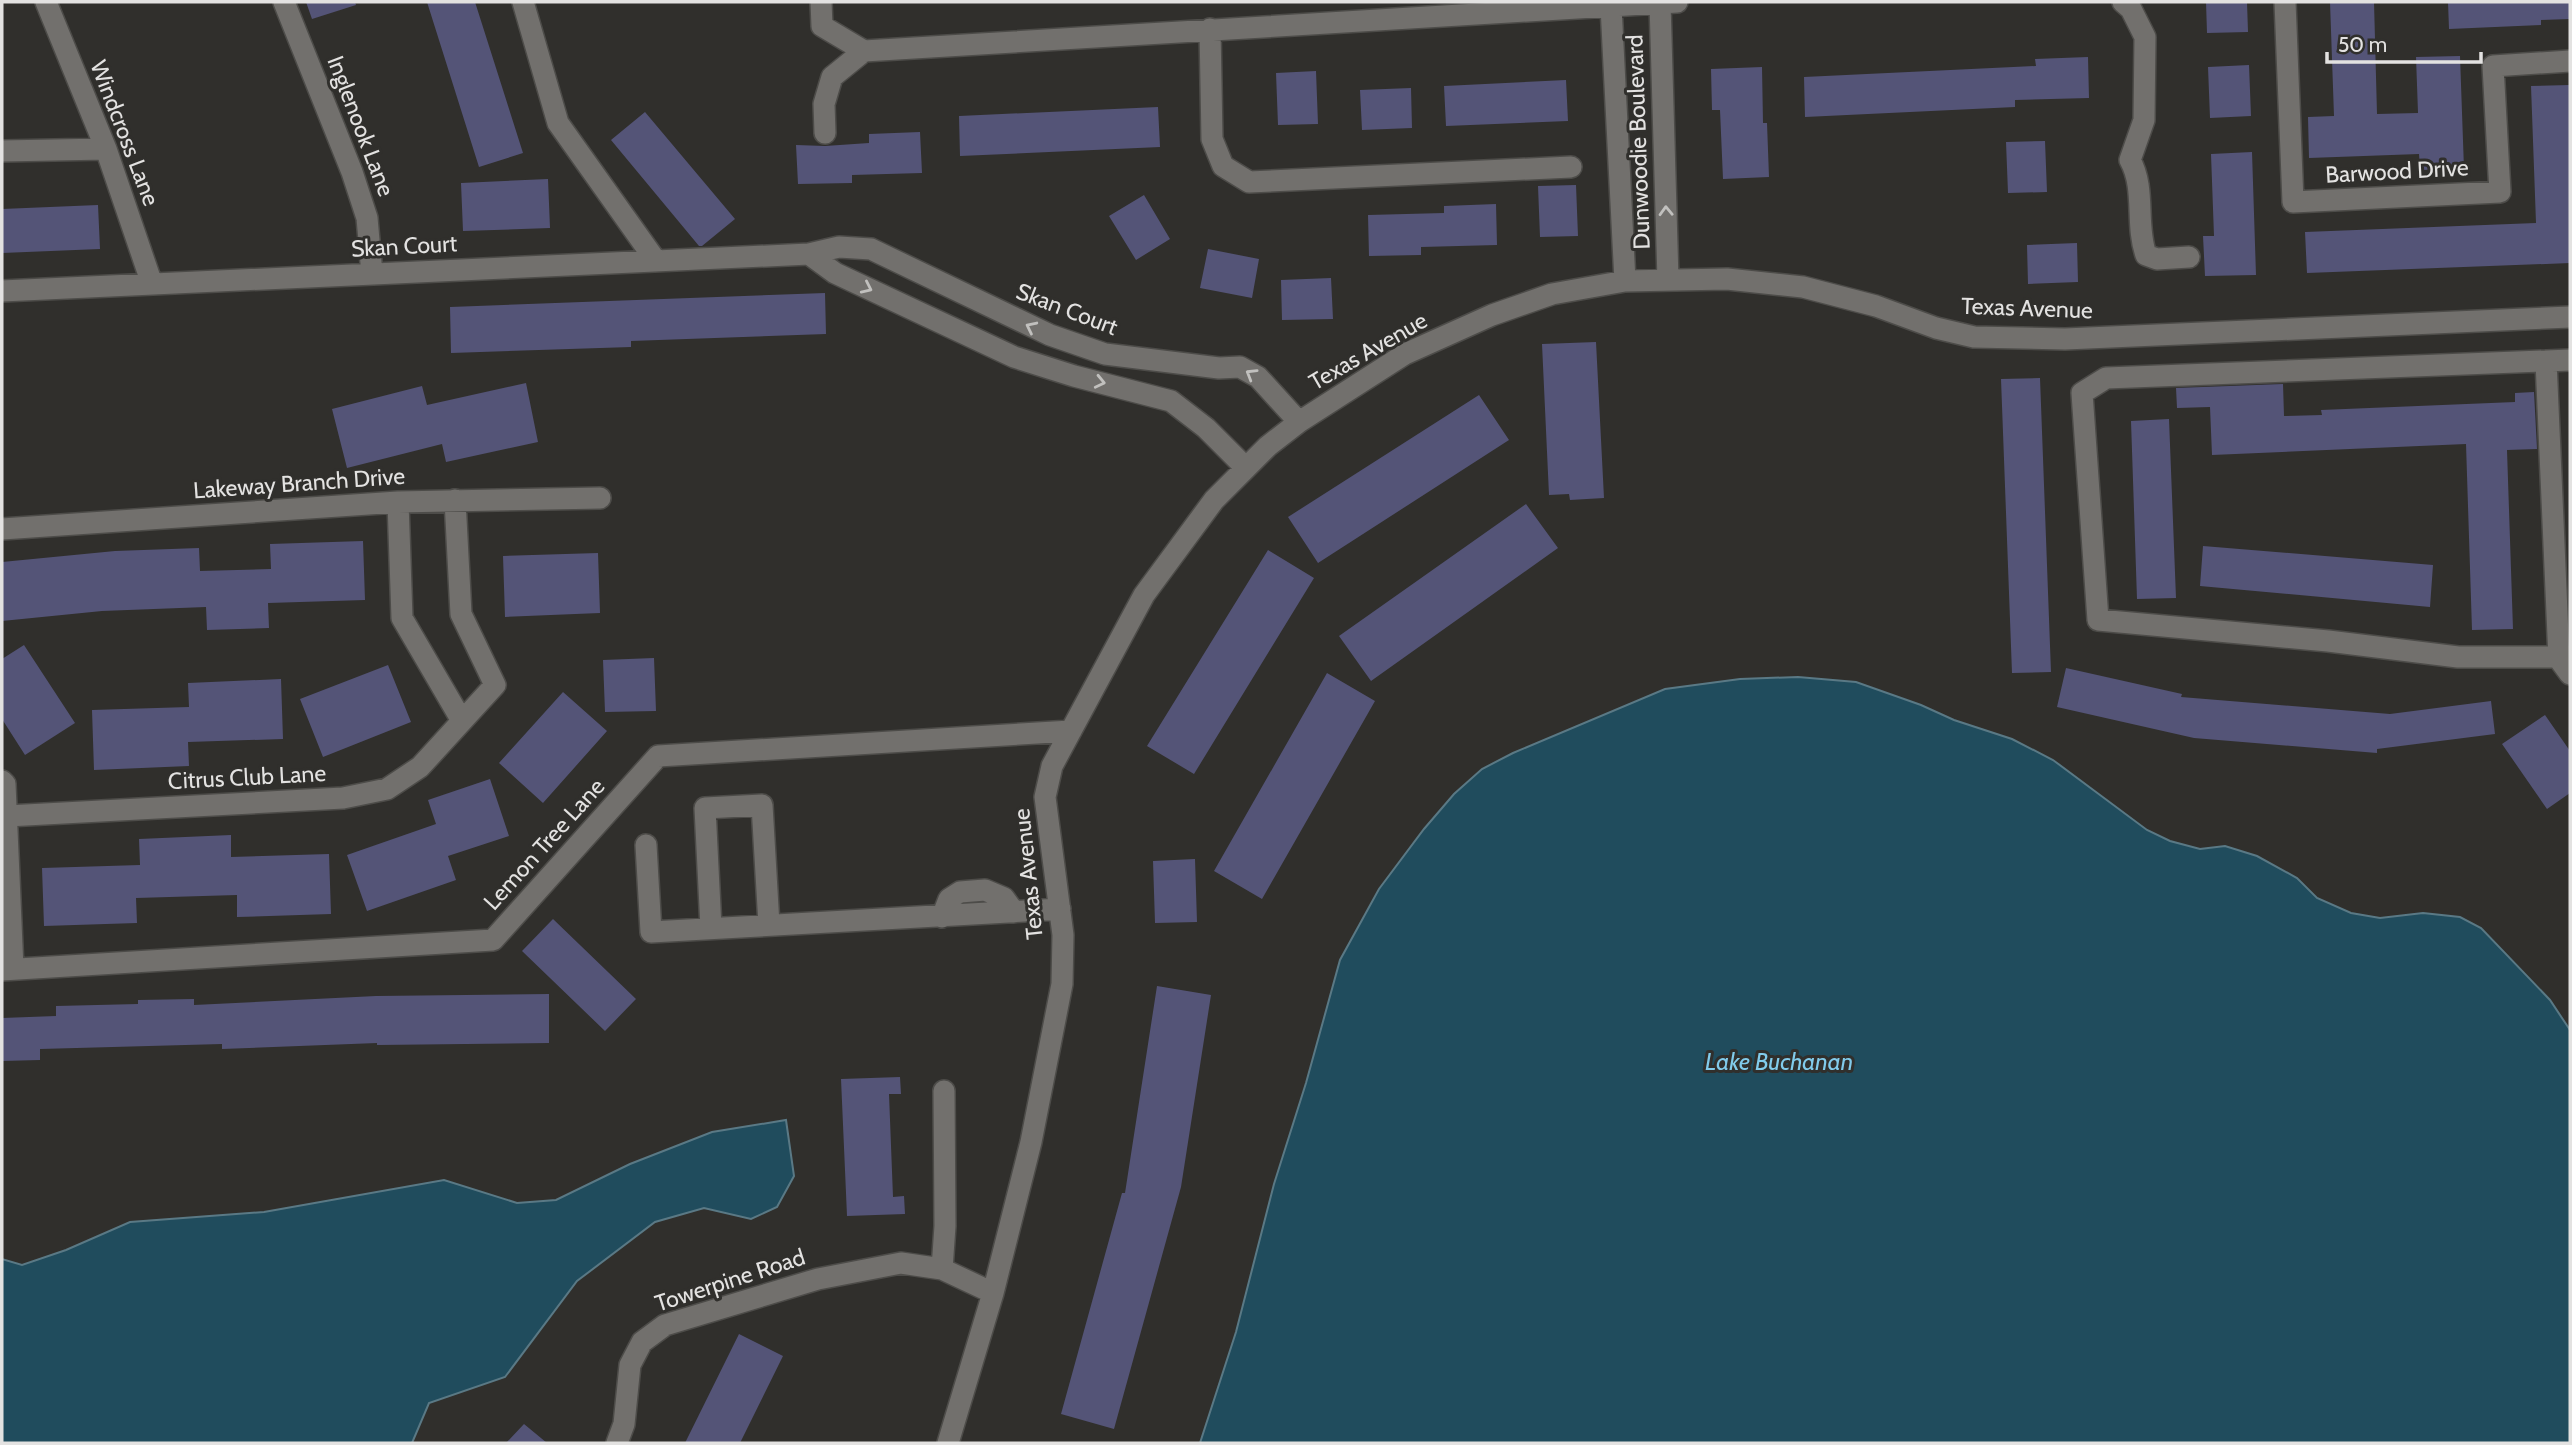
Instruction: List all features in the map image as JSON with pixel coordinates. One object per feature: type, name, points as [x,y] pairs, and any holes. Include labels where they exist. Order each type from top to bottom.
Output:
[{"type":"street","name":"Windcross Lane","points":[[46,2],[106,149],[152,284]]},
{"type":"street","name":"Inglenook Lane","points":[[284,2],[356,183],[367,218],[372,274]]},
{"type":"street","points":[[523,2],[558,123],[656,261]]},
{"type":"street","points":[[821,2],[822,26],[864,51],[1676,2]]},
{"type":"street","points":[[2123,2],[2131,9],[2145,37],[2144,120],[2130,160],[2138,173],[2140,237],[2146,255],[2157,258],[2189,257]]},
{"type":"street","name":"Barwood Drive","points":[[2285,2],[2293,202],[2500,192],[2493,66],[2570,61]]},
{"type":"street","name":"Dunwoodie Boulevard","points":[[1660,3],[1668,280]]},
{"type":"street","name":"Dunwoodie Boulevard","points":[[1611,6],[1625,281]]},
{"type":"street","points":[[1210,29],[1212,139],[1223,166],[1249,182],[1571,167]]},
{"type":"street","points":[[825,133],[824,104],[832,77],[864,51]]},
{"type":"street","points":[[2,151],[106,149]]},
{"type":"street","name":"Skan Court","points":[[2,290],[808,254],[839,247],[870,249],[1050,335],[1105,354],[1219,368],[1240,367],[1258,377],[1299,422]]},
{"type":"street","points":[[808,254],[835,273],[1014,357],[1074,376],[1171,401],[1206,428],[1246,468]]},
{"type":"street","name":"Texas Avenue","points":[[948,1443],[993,1293],[1031,1142],[1062,984],[1063,935],[1045,797],[1052,766],[1144,595],[1214,500],[1299,422],[1405,354],[1492,315],[1552,294],[1625,281],[1727,279],[1803,287],[1876,306],[1936,328],[1974,337],[2065,339],[2570,317]]},
{"type":"street","points":[[2546,361],[2567,663],[2458,657],[2328,641],[2098,620],[2082,393],[2106,378],[2570,360]]},
{"type":"street","name":"Lakeway Branch Drive","points":[[2,529],[398,502],[600,498]]},
{"type":"street","name":"Citrus Club Lane","points":[[7,816],[343,798],[387,789],[420,767],[495,685],[461,614],[455,500]]},
{"type":"street","points":[[398,502],[402,618],[462,721]]},
{"type":"street","name":"Lemon Tree Lane","points":[[7,969],[493,940],[658,756],[1070,731]]},
{"type":"street","points":[[2,781],[5,785],[7,816],[7,969]]},
{"type":"street","points":[[710,928],[705,808],[762,805],[769,925]]},
{"type":"street","points":[[646,845],[651,932],[1060,909]]},
{"type":"street","points":[[942,1269],[945,1226],[944,1091]]},
{"type":"street","name":"Towerpine Road","points":[[617,1443],[624,1424],[630,1365],[642,1342],[665,1325],[818,1279],[901,1263],[942,1269],[993,1293]]},
{"type":"water","name":"Lake Buchanan","points":[[1798,677],[1856,682],[2012,739],[2053,760],[2147,830],[2170,841],[2200,849],[2225,846],[2257,856],[2297,878],[2317,898],[2351,913],[2380,918],[2423,913],[2460,917],[2481,928],[2550,1000],[2570,1030],[2570,1443],[1200,1443],[1236,1332],[1274,1184],[1306,1083],[1340,960],[1379,889],[1424,829],[1454,794],[1482,769],[1513,753],[1665,689],[1740,679]]},
{"type":"water","points":[[786,1120],[794,1176],[777,1207],[751,1219],[704,1208],[655,1222],[577,1281],[505,1377],[429,1403],[412,1443],[2,1443],[2,1259],[22,1265],[66,1250],[130,1222],[264,1212],[444,1180],[517,1203],[556,1200],[630,1164],[712,1132]]},
{"type":"building","points":[[306,2],[355,2],[356,5],[312,19]]},
{"type":"building","points":[[427,2],[475,2],[523,153],[479,167]]},
{"type":"building","points":[[2206,2],[2247,2],[2248,32],[2207,33]]},
{"type":"building","points":[[2330,2],[2374,2],[2377,114],[2418,113],[2416,57],[2460,56],[2464,169],[2420,170],[2419,154],[2309,158],[2308,117],[2334,116]]},
{"type":"building","points":[[2448,2],[2570,2],[2570,19],[2541,20],[2541,25],[2449,29]]},
{"type":"building","points":[[2088,57],[2089,98],[2015,100],[2015,107],[1805,117],[1804,77],[2036,66],[2035,59]]},
{"type":"building","points":[[2249,65],[2251,116],[2210,118],[2208,67]]},
{"type":"building","points":[[1762,67],[1763,123],[1767,123],[1769,177],[1723,179],[1720,110],[1712,110],[1711,69]]},
{"type":"building","points":[[1316,71],[1318,124],[1278,125],[1276,73]]},
{"type":"building","points":[[1566,80],[1568,121],[1446,126],[1444,86]]},
{"type":"building","points":[[2570,85],[2570,263],[2307,273],[2305,232],[2536,223],[2531,86]]},
{"type":"building","points":[[1411,88],[1412,128],[1362,130],[1360,90]]},
{"type":"building","points":[[1158,107],[1160,147],[960,156],[959,116]]},
{"type":"building","points":[[645,112],[735,219],[702,246],[699,246],[611,140]]},
{"type":"building","points":[[920,132],[922,173],[852,175],[852,183],[798,184],[796,145],[869,143],[869,134]]},
{"type":"building","points":[[2045,141],[2047,192],[2008,193],[2006,142]]},
{"type":"building","points":[[2252,152],[2256,275],[2205,276],[2203,236],[2214,236],[2211,154]]},
{"type":"building","points":[[548,179],[550,228],[463,231],[461,183]]},
{"type":"building","points":[[1576,185],[1578,236],[1540,237],[1538,186]]},
{"type":"building","points":[[1144,195],[1170,239],[1136,260],[1109,216]]},
{"type":"building","points":[[1496,204],[1497,245],[1421,247],[1421,255],[1369,256],[1368,215],[1444,213],[1444,206]]},
{"type":"building","points":[[98,205],[100,249],[2,253],[2,209]]},
{"type":"building","points":[[2077,243],[2078,282],[2028,284],[2027,245]]},
{"type":"building","points":[[1208,249],[1259,259],[1252,298],[1200,288]]},
{"type":"building","points":[[1331,278],[1333,319],[1282,320],[1281,280]]},
{"type":"building","points":[[825,293],[826,334],[631,341],[631,347],[451,353],[450,307]]},
{"type":"building","points":[[1596,342],[1604,498],[1570,500],[1569,494],[1549,495],[1542,344]]},
{"type":"building","points":[[2040,378],[2051,672],[2012,673],[2001,379]]},
{"type":"building","points":[[526,383],[538,442],[446,462],[442,444],[347,468],[332,409],[422,386],[427,405]]},
{"type":"building","points":[[2283,384],[2284,416],[2322,415],[2321,410],[2515,402],[2515,393],[2534,392],[2537,449],[2507,450],[2513,629],[2472,630],[2466,444],[2212,455],[2210,407],[2177,408],[2176,388]]},
{"type":"building","points":[[1479,395],[1509,440],[1318,563],[1288,517]]},
{"type":"building","points":[[2169,419],[2176,598],[2137,599],[2131,421]]},
{"type":"building","points":[[1526,504],[1558,548],[1371,681],[1339,636]]},
{"type":"building","points":[[363,541],[365,600],[268,603],[269,628],[207,630],[206,607],[102,611],[2,621],[2,562],[115,551],[199,548],[200,571],[271,569],[270,544]]},
{"type":"building","points":[[2203,546],[2433,565],[2430,607],[2200,586]]},
{"type":"building","points":[[1268,550],[1314,578],[1194,774],[1147,746]]},
{"type":"building","points":[[598,553],[600,613],[505,617],[503,556]]},
{"type":"building","points":[[24,645],[75,723],[25,755],[2,719],[2,659]]},
{"type":"building","points":[[654,658],[656,711],[605,712],[603,660]]},
{"type":"building","points":[[388,665],[411,722],[323,757],[300,699]]},
{"type":"building","points":[[2066,668],[2182,694],[2181,697],[2390,714],[2491,701],[2495,734],[2377,749],[2377,753],[2194,738],[2057,707]]},
{"type":"building","points":[[1327,673],[1375,701],[1262,899],[1214,871]]},
{"type":"building","points":[[281,679],[283,739],[188,742],[189,766],[94,770],[92,710],[189,707],[188,683]]},
{"type":"building","points":[[563,692],[607,731],[543,803],[499,763]]},
{"type":"building","points":[[2545,715],[2570,751],[2570,793],[2547,809],[2502,744]]},
{"type":"building","points":[[490,779],[509,836],[448,856],[456,880],[367,911],[347,855],[436,824],[428,800]]},
{"type":"building","points":[[231,835],[231,857],[329,854],[331,914],[237,917],[237,895],[136,898],[137,923],[44,926],[42,868],[140,865],[139,839]]},
{"type":"building","points":[[1195,859],[1197,922],[1155,923],[1153,861]]},
{"type":"building","points":[[553,919],[636,999],[605,1031],[522,951]]},
{"type":"building","points":[[1157,986],[1211,995],[1181,1187],[1114,1429],[1061,1414],[1122,1193],[1125,1193]]},
{"type":"building","points":[[549,994],[549,1043],[377,1043],[222,1049],[222,1044],[40,1049],[40,1060],[2,1061],[2,1018],[56,1016],[56,1006],[138,1004],[138,1000],[194,999],[194,1005],[376,996]]},
{"type":"building","points":[[900,1077],[901,1094],[889,1094],[893,1197],[904,1196],[905,1214],[847,1216],[841,1079]]},
{"type":"building","points":[[739,1334],[783,1356],[740,1443],[685,1443]]},
{"type":"building","points":[[524,1424],[547,1443],[506,1443]]}]
